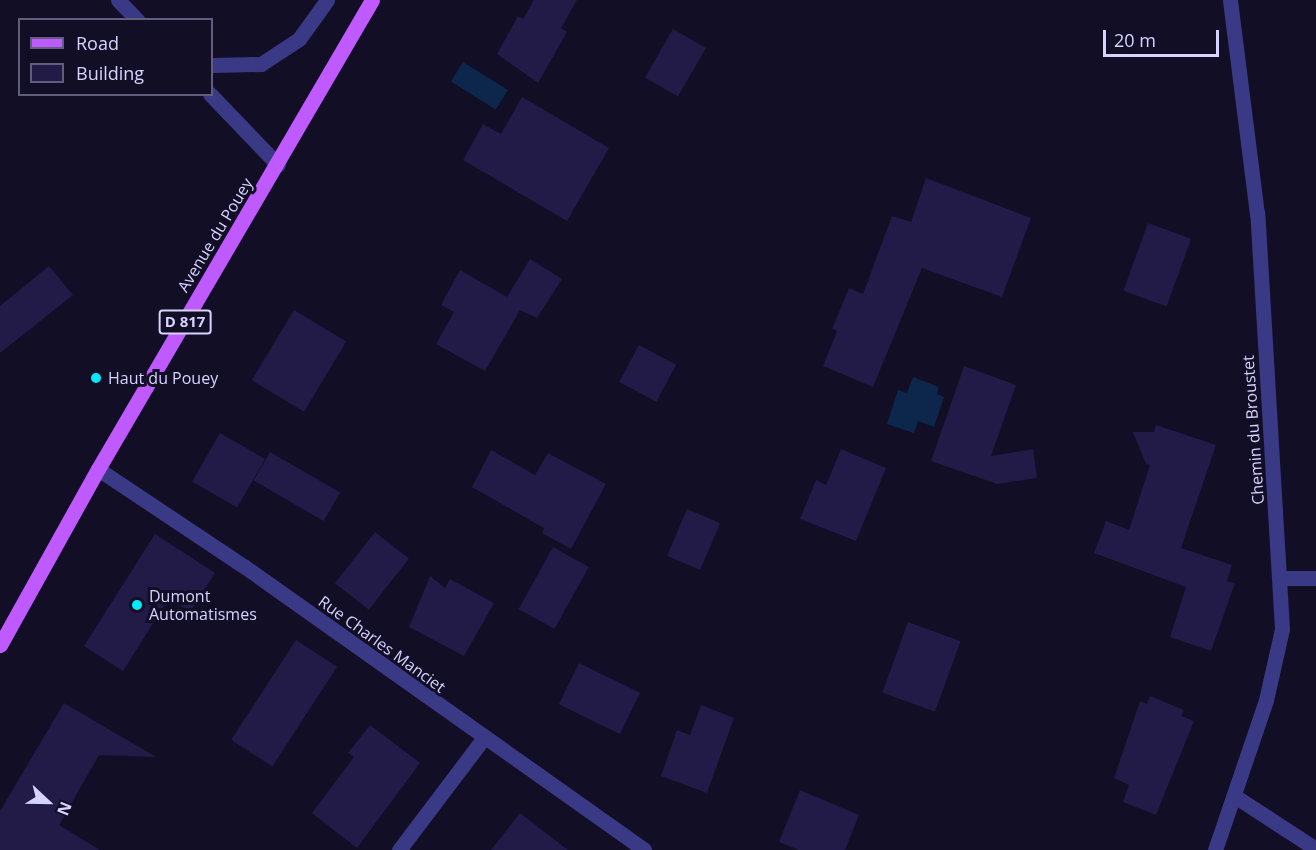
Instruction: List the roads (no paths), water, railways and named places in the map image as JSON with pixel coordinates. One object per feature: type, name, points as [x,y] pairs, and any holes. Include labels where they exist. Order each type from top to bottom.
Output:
[{"type":"main road","name":"Avenue du Pouey","points":[[0,645],[98,469],[278,165],[372,0]]},
{"type":"street","points":[[118,0],[135,18]]},
{"type":"street","points":[[213,65],[261,64],[299,39],[327,0]]},
{"type":"street","name":"Chemin du Broustet","points":[[1215,850],[1236,797],[1266,700],[1282,629],[1281,578],[1257,214],[1230,0]]},
{"type":"street","points":[[212,96],[278,165]]},
{"type":"street","name":"Rue Charles Manciet","points":[[98,469],[246,567],[483,739],[604,818],[644,850]]},
{"type":"street","points":[[1281,578],[1316,578]]},
{"type":"street","points":[[399,850],[483,739]]},
{"type":"street","points":[[1236,797],[1316,849]]},
{"type":"water","points":[[463,62],[508,90],[496,110],[451,82]]},
{"type":"water","points":[[913,377],[939,387],[937,394],[944,397],[934,427],[918,421],[914,433],[887,424],[898,390],[907,393]]},
{"type":"place","name":"Haut du Pouey","points":[[96,378]]},
{"type":"place","name":"Dumont Automatismes","points":[[137,605]]}]
